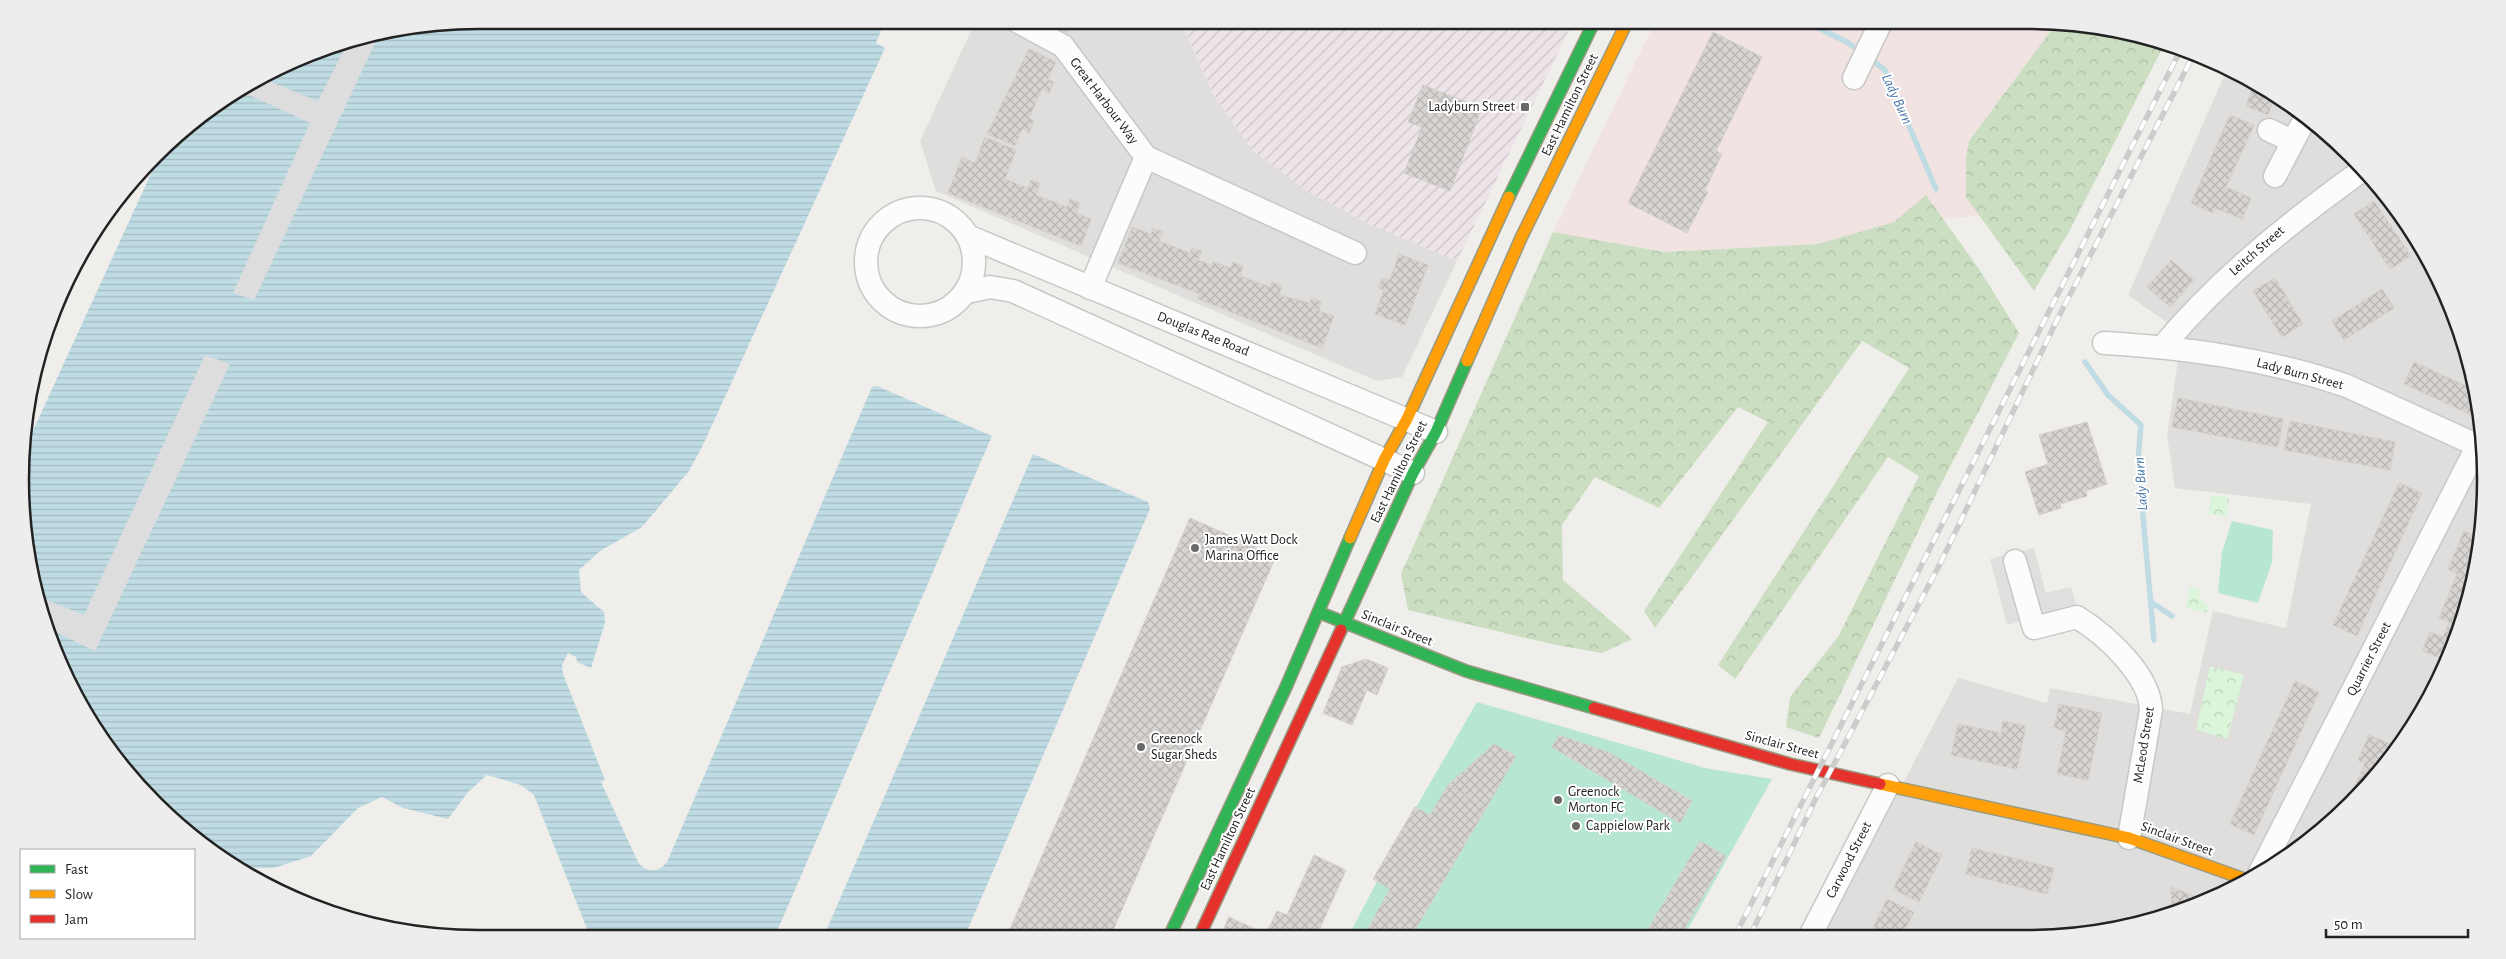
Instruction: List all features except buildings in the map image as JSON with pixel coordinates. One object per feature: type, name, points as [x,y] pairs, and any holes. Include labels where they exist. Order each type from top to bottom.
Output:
[{"type":"main road","name":"East Hamilton Street","points":[[1172,930],[1286,687],[1384,460],[1407,419],[1494,228],[1591,29]]},
{"type":"main road","name":"East Hamilton Street","points":[[1202,930],[1413,473],[1436,432],[1522,238],[1624,29]]},
{"type":"main road","name":"Sinclair Street","points":[[1318,612],[1466,671],[1790,764],[2129,838],[2239,877]]},
{"type":"street","name":"Great Harbour Way","points":[[1032,29],[1063,46],[1146,157],[1090,288]]},
{"type":"street","points":[[1854,78],[1878,29]]},
{"type":"street","points":[[2275,176],[2302,123]]},
{"type":"street","points":[[2269,130],[2292,141]]},
{"type":"street","points":[[1146,157],[1355,253]]},
{"type":"street","name":"Leitch Street","points":[[2163,346],[2192,311],[2253,253],[2357,174]]},
{"type":"street","points":[[906,208],[931,208],[954,218],[970,237],[976,265],[966,292],[952,307],[932,316],[910,316],[889,307],[872,289],[865,265],[869,240],[884,220],[906,208]]},
{"type":"street","name":"Douglas Rae Road","points":[[970,237],[1436,432]]},
{"type":"street","points":[[966,292],[990,287],[1014,290],[1413,473]]},
{"type":"street","name":"Lady Burn Street","points":[[2104,343],[2163,346],[2240,358],[2324,378],[2347,386],[2475,444]]},
{"type":"street","name":"Quarrier Street","points":[[2265,861],[2476,454]]},
{"type":"street","name":"McLeod Street","points":[[2015,561],[2034,628],[2077,617],[2095,628],[2125,659],[2138,674],[2151,697],[2151,710],[2129,838]]},
{"type":"street","name":"Carwood Street","points":[[1813,930],[1888,785]]},
{"type":"shaded area","points":[[972,29],[1184,29],[1213,94],[1253,151],[1309,192],[1365,222],[1457,261],[1402,377],[1377,381],[936,191],[920,141]]},
{"type":"shaded area","points":[[1184,29],[1570,29],[1457,261],[1365,222],[1309,192],[1253,151],[1213,94]]},
{"type":"shaded area","points":[[1652,29],[2052,30],[1969,141],[1980,216],[1894,222],[1818,244],[1664,252],[1553,232]]},
{"type":"shaded area","points":[[2225,74],[2252,89],[2301,122],[2345,161],[2384,205],[2417,254],[2443,307],[2462,363],[2469,392],[2476,450],[2476,509],[2469,567],[2453,624],[2431,679],[2417,705],[2384,754],[2365,777],[2324,818],[2301,837],[2252,870],[2199,896],[2143,915],[2114,922],[2056,929],[1826,930],[1958,678],[2047,703],[2050,688],[2190,714],[2213,611],[2286,628],[2311,504],[2175,488],[2167,436],[2182,333],[2128,295]]},
{"type":"shaded area","points":[[2034,548],[2046,593],[2071,587],[2077,607],[2007,625],[1990,559]]},
{"type":"green space","points":[[2052,30],[2114,37],[2161,50],[2071,228],[2034,291],[1966,197],[1966,158],[1969,141]]},
{"type":"green space","points":[[1926,195],[1979,269],[2019,333],[1937,492],[1819,738],[1786,727],[1790,697],[1838,637],[1919,476],[1888,457],[1735,679],[1718,665],[1909,368],[1862,341],[1655,628],[1644,611],[1768,422],[1738,407],[1659,508],[1595,477],[1562,525],[1563,580],[1632,639],[1602,653],[1556,645],[1408,610],[1401,574],[1553,232],[1664,252],[1818,244],[1894,222]]},
{"type":"green space","points":[[2211,495],[2229,497],[2226,517],[2209,514]]},
{"type":"green space","points":[[2232,521],[2273,530],[2272,562],[2258,603],[2218,593],[2222,552]]},
{"type":"green space","points":[[2190,587],[2199,588],[2200,598],[2208,604],[2207,612],[2186,608]]},
{"type":"green space","points":[[2210,666],[2244,675],[2227,739],[2196,730]]},
{"type":"green space","name":"Cappielow Park","points":[[1477,702],[1705,768],[1772,779],[1687,930],[1352,930],[1415,809]]},
{"type":"water","points":[[881,29],[876,43],[885,48],[702,447],[689,471],[642,527],[600,551],[579,570],[581,592],[604,612],[605,623],[591,668],[577,662],[576,657],[568,653],[562,665],[563,674],[605,780],[601,782],[638,862],[649,870],[656,870],[667,862],[872,387],[877,386],[992,436],[777,930],[587,930],[534,795],[521,785],[487,775],[468,792],[448,819],[403,808],[382,797],[358,808],[311,856],[274,868],[251,868],[205,837],[182,818],[141,777],[122,754],[89,705],[63,652],[44,596],[37,567],[30,509],[29,480],[32,433],[153,170],[205,122],[254,89],[280,75],[307,63],[363,44],[392,37],[450,30]]},
{"type":"water","points":[[1033,454],[1148,502],[1150,509],[967,930],[826,930]]},
{"type":"pier","points":[[376,41],[254,300],[233,293],[310,123],[246,94],[269,81],[318,101],[344,50]]},
{"type":"pier","points":[[205,355],[230,364],[95,651],[56,632],[45,599],[84,615]]},
{"type":"waterway","name":"Lady Burn","points":[[1820,29],[1847,42],[1861,52]]},
{"type":"waterway","name":"Lady Burn","points":[[1868,57],[1885,70],[1936,189]]},
{"type":"waterway","name":"Lady Burn","points":[[2085,362],[2108,395],[2141,425],[2138,460],[2154,640]]},
{"type":"waterway","name":"Lady Burn","points":[[2151,602],[2172,616]]},
{"type":"railway","points":[[1738,930],[2178,55]]},
{"type":"railway","points":[[1753,930],[1816,798],[1940,564],[2056,322],[2191,60]]},
{"type":"traffic: fast","points":[[1509,197],[1591,29]]},
{"type":"traffic: fast","points":[[1341,630],[1413,473],[1436,432],[1467,361]]},
{"type":"traffic: fast","points":[[1172,930],[1286,687],[1350,538]]},
{"type":"traffic: fast","points":[[1323,614],[1466,671],[1594,708]]},
{"type":"traffic: slow","points":[[1467,361],[1521,238],[1624,29]]},
{"type":"traffic: slow","points":[[1350,538],[1384,460],[1407,419],[1509,197]]},
{"type":"traffic: slow","points":[[1880,784],[2129,838],[2239,877]]},
{"type":"traffic: jam","points":[[1202,930],[1341,630]]},
{"type":"traffic: jam","points":[[1594,708],[1790,764],[1880,784]]},
{"type":"place","name":"Ladyburn Street","points":[[1525,107]]},
{"type":"place","name":"James Watt Dock Marina Office","points":[[1195,548]]},
{"type":"place","name":"Greenock Sugar Sheds","points":[[1141,747]]},
{"type":"place","name":"Greenock Morton FC","points":[[1558,800]]},
{"type":"place","name":"Cappielow Park","points":[[1576,826]]}]
